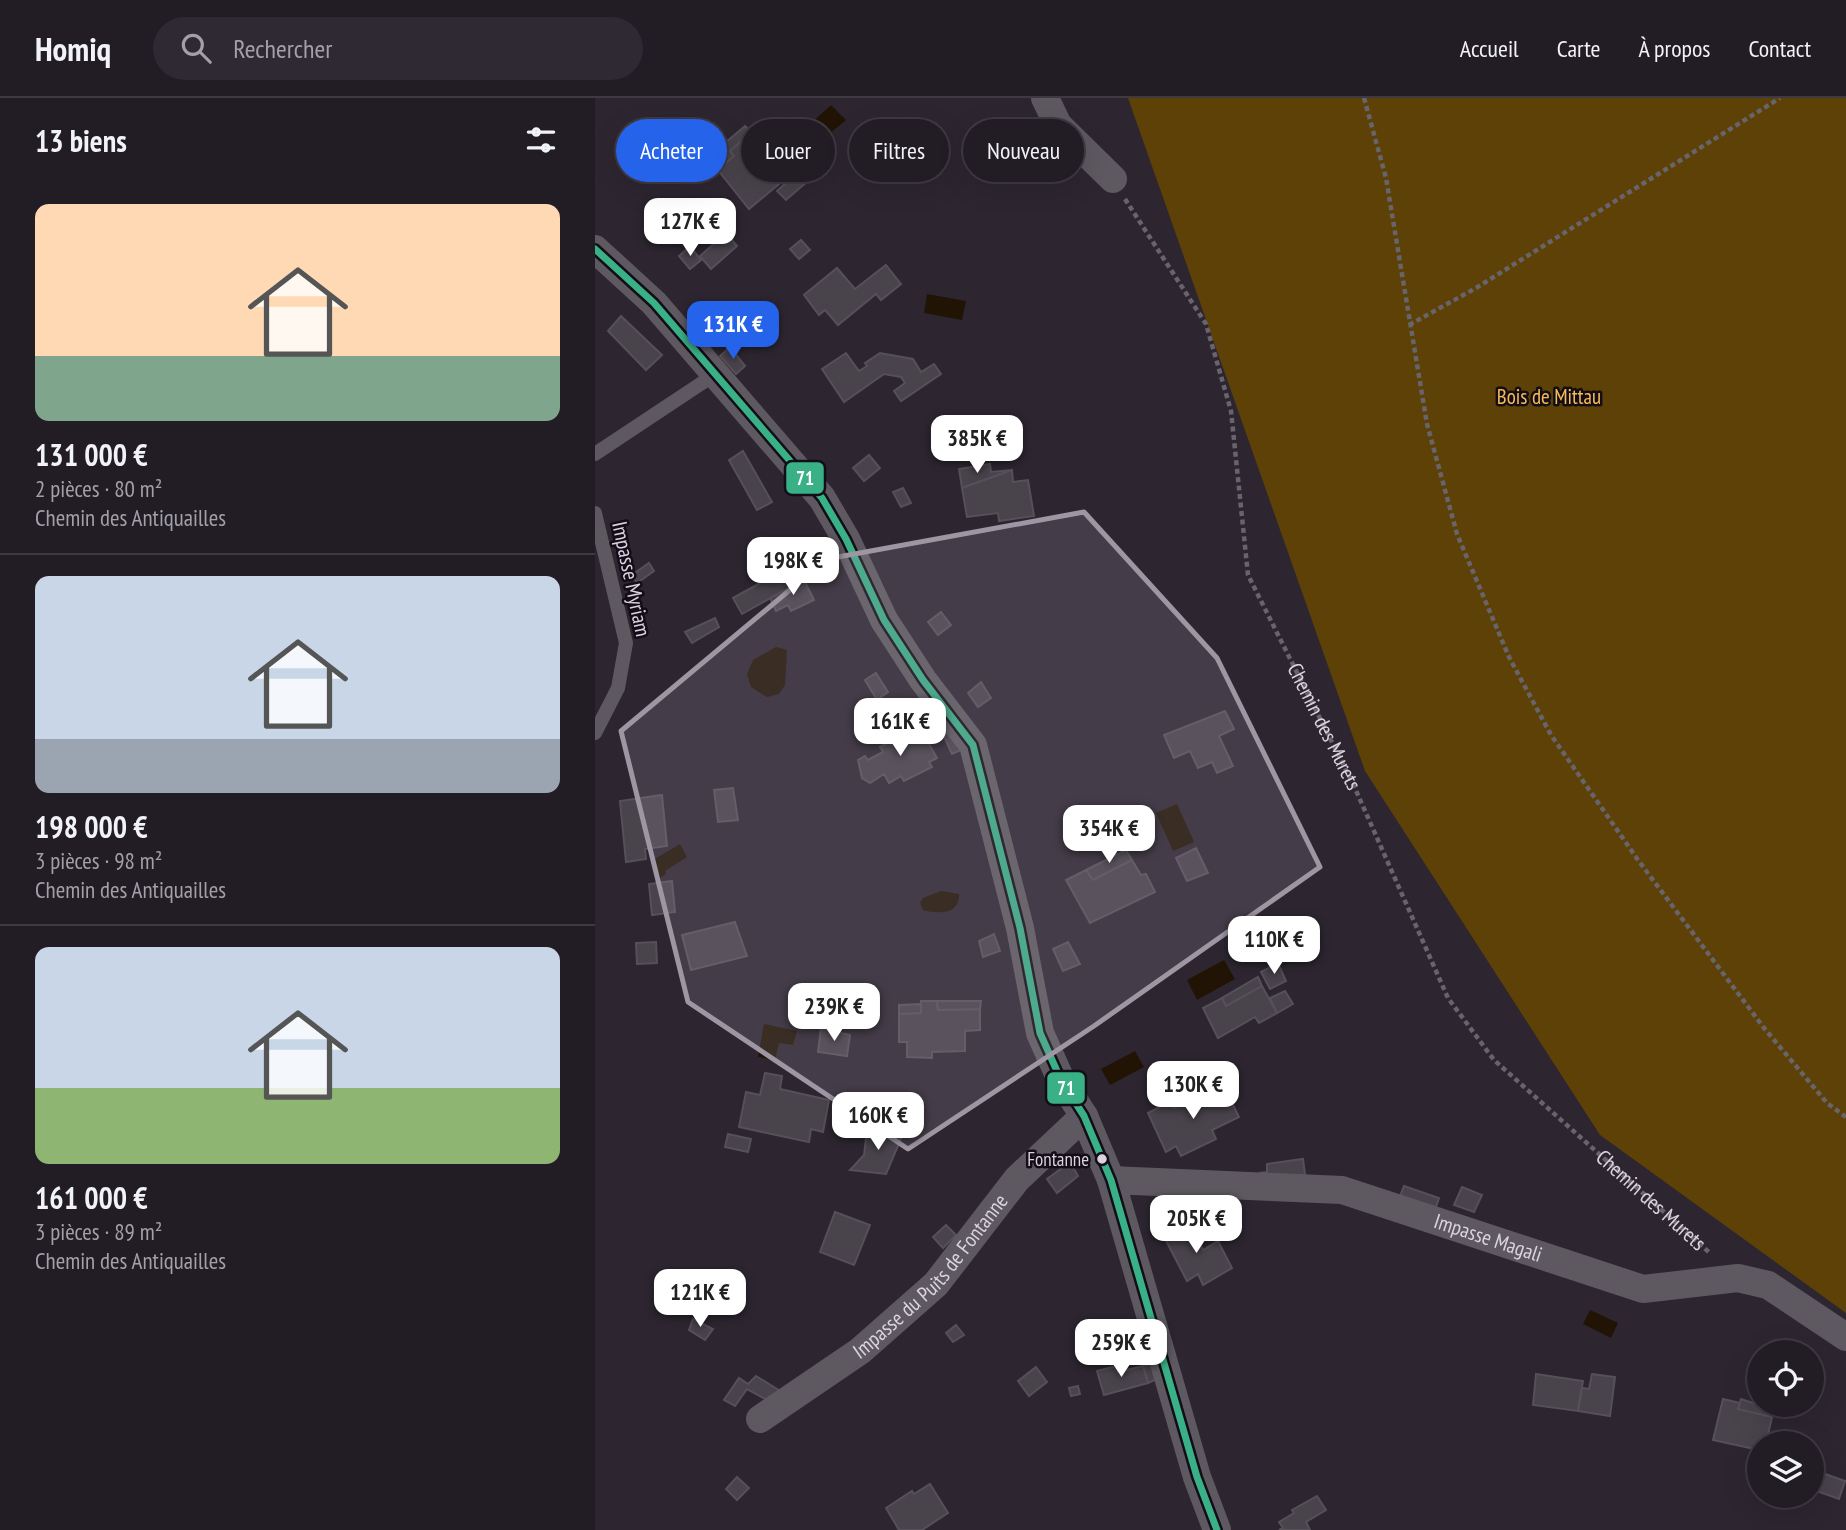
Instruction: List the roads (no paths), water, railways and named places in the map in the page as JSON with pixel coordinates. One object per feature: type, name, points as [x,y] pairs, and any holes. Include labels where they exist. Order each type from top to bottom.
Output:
[{"type":"street","points":[[1045,98],[1058,125],[1112,180]]},
{"type":"street","points":[[595,249],[654,303],[822,498],[846,539],[884,620],[973,745],[1020,928],[1040,1033],[1061,1080],[1084,1116],[1111,1180],[1197,1477],[1217,1530]]},
{"type":"street","name":"Impasse du Puits de Fontanne","points":[[760,1419],[860,1351],[936,1284],[1017,1179],[1084,1116]]},
{"type":"street","name":"Impasse Magali","points":[[1111,1180],[1342,1190],[1643,1289],[1738,1278],[1768,1285],[1846,1337]]},
{"type":"lane","points":[[595,454],[717,373]]},
{"type":"lane","name":"Impasse Myriam","points":[[595,513],[626,643],[618,688],[595,733]]},
{"type":"place","name":"Fontanne","points":[[1102,1159]]},
{"type":"park label","name":"Bois de Mittau","points":[[1549,397]]}]
